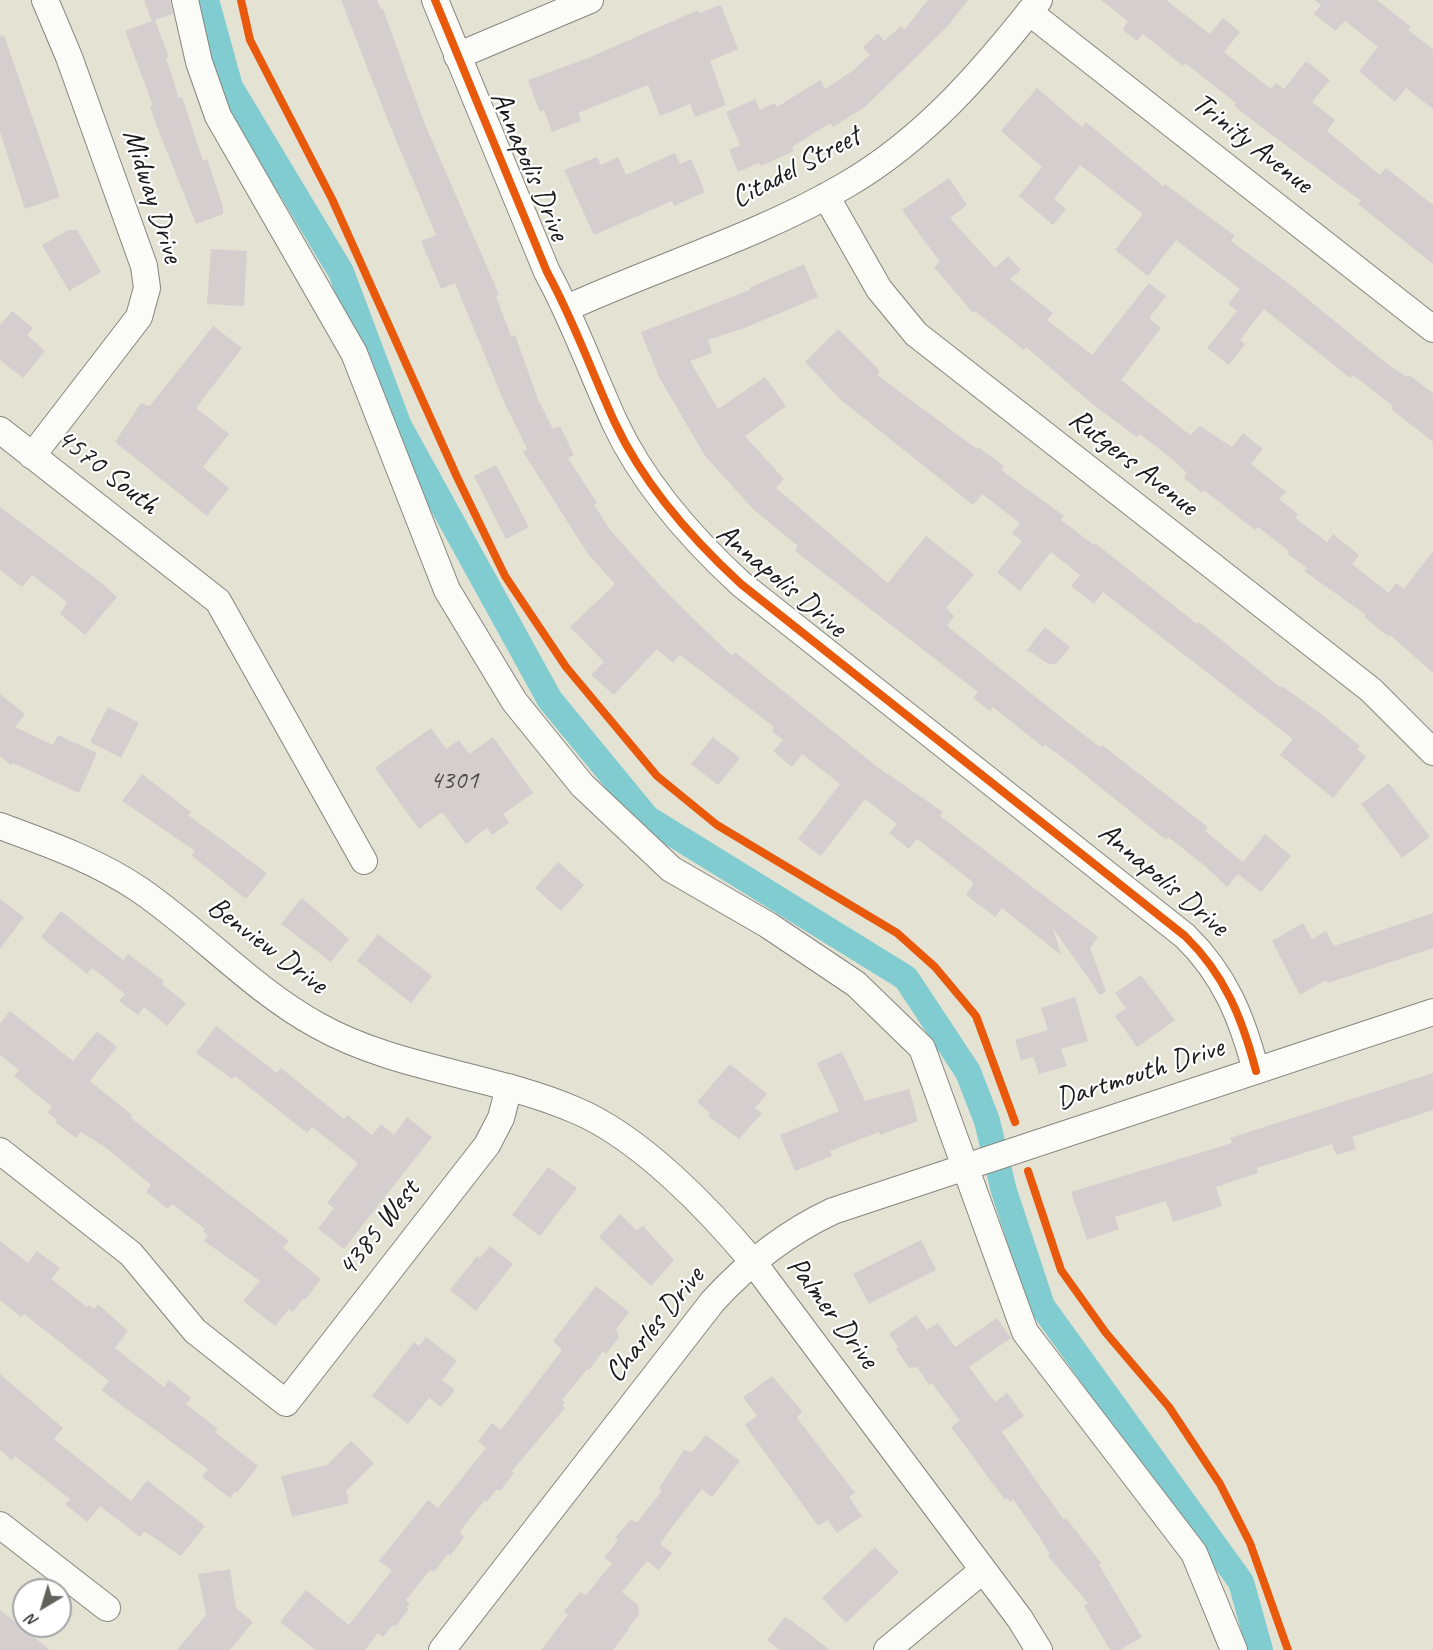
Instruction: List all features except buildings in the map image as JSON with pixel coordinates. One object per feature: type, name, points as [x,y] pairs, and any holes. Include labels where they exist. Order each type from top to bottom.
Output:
[{"type":"street","name":"Midway Drive","points":[[32,456],[139,316],[147,288],[144,266],[69,57],[45,0]]},
{"type":"street","points":[[185,0],[199,62],[218,116],[354,353],[447,590],[514,701],[582,785],[671,869],[768,926],[856,984],[921,1048],[970,1166],[1025,1332],[1194,1553],[1234,1650]]},
{"type":"street","name":"Annapolis Drive","points":[[435,0],[548,272],[567,308],[615,424],[648,480],[692,536],[741,584],[1185,936],[1215,968],[1226,986],[1237,1008],[1257,1071]]},
{"type":"street","points":[[458,56],[590,0]]},
{"type":"street","name":"Citadel Street","points":[[567,308],[826,196],[893,153],[933,120],[976,77],[1034,6]]},
{"type":"street","name":"Trinity Avenue","points":[[1034,6],[1433,329]]},
{"type":"street","name":"Rutgers Avenue","points":[[826,196],[879,289],[916,334],[1371,690],[1433,752]]},
{"type":"street","name":"4570 South","points":[[0,430],[218,601],[364,861]]},
{"type":"street","name":"Benview Drive","points":[[0,826],[66,850],[125,880],[156,901],[282,1002],[340,1038],[397,1059],[508,1087]]},
{"type":"street","name":"Dartmouth Drive","points":[[1004,1153],[1433,1012]]},
{"type":"street","name":"Palmer Drive","points":[[508,1087],[576,1110],[613,1131],[653,1161],[694,1197],[753,1262],[1020,1619],[1039,1650]]},
{"type":"street","name":"4385 West","points":[[0,1152],[131,1254],[195,1331],[286,1402],[486,1145],[501,1118],[508,1087]]},
{"type":"street","name":"Charles Drive","points":[[442,1650],[698,1320],[729,1284],[753,1262],[812,1221],[833,1211],[1004,1153]]},
{"type":"street","points":[[0,1525],[107,1608]]},
{"type":"street","points":[[887,1650],[983,1570]]},
{"type":"waterway","points":[[206,0],[230,87],[341,272],[399,426],[550,700],[647,818],[906,978],[968,1072],[987,1121],[1004,1191],[1042,1306],[1241,1582],[1260,1650]]},
{"type":"cycle path","points":[[241,0],[250,40],[332,199],[457,477],[505,576],[566,667],[657,776],[717,825],[897,933],[935,967],[976,1016],[1015,1122]]},
{"type":"cycle path","points":[[435,0],[547,272],[615,423],[640,468],[670,510],[741,584],[1185,936],[1211,966],[1230,998],[1245,1033],[1256,1071]]},
{"type":"cycle path","points":[[1028,1171],[1061,1270],[1106,1333],[1169,1407],[1220,1484],[1250,1543],[1288,1650]]}]
